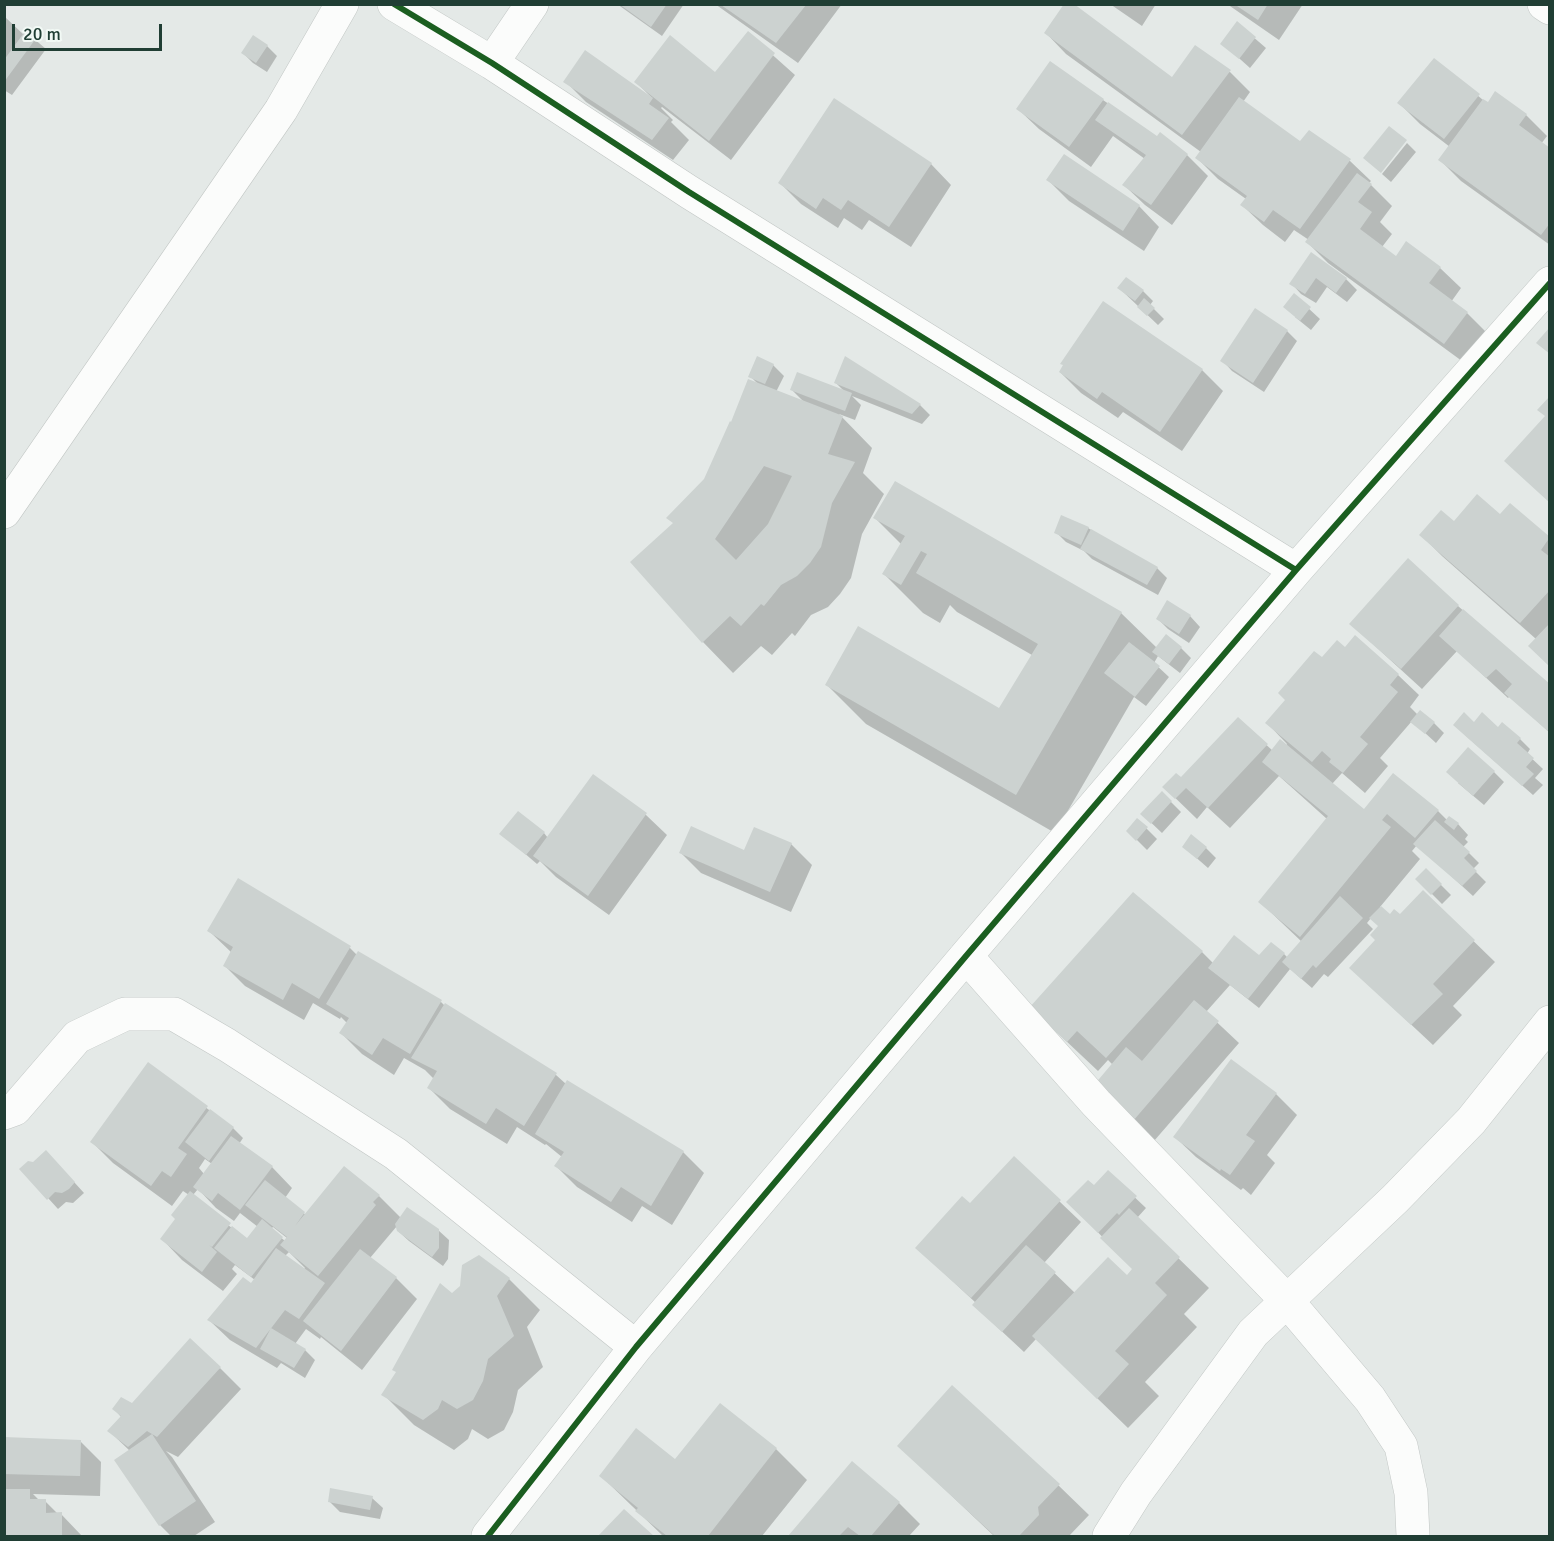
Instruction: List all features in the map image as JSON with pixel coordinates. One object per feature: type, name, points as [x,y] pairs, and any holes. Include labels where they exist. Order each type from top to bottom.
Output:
[{"type":"street","points":[[4,512],[281,110],[342,4]]},
{"type":"street","points":[[394,4],[492,63],[689,192],[1296,570]]},
{"type":"street","points":[[492,63],[532,4]]},
{"type":"street","points":[[1544,4],[1550,8]]},
{"type":"street","points":[[488,1536],[636,1347],[966,956],[1296,570],[1550,284]]},
{"type":"street","points":[[966,956],[1096,1103],[1288,1302],[1370,1399],[1401,1446],[1411,1493],[1413,1536]]},
{"type":"street","points":[[4,1113],[15,1109],[77,1036],[125,1014],[174,1014],[227,1045],[396,1154],[636,1347]]},
{"type":"street","points":[[1109,1536],[1136,1493],[1253,1333],[1395,1199],[1471,1121],[1550,1022]]},
{"type":"building","points":[[619,4],[667,4],[651,27]]},
{"type":"building","points":[[1064,4],[1074,4],[1172,77],[1195,45],[1231,70],[1182,135],[1044,33]]},
{"type":"building","points":[[1234,4],[1268,4],[1258,20]]},
{"type":"building","points":[[721,5],[806,5],[776,43]]},
{"type":"building","points":[[1237,21],[1256,37],[1239,59],[1220,44]]},
{"type":"building","points":[[26,30],[37,37],[4,82],[4,60]]},
{"type":"building","points":[[748,31],[775,53],[709,141],[634,82],[670,35],[715,72]]},
{"type":"building","points":[[253,35],[268,45],[256,63],[241,53]]},
{"type":"building","points":[[585,50],[653,98],[649,104],[669,118],[652,140],[563,82]]},
{"type":"building","points":[[1434,58],[1480,94],[1444,139],[1397,103]]},
{"type":"building","points":[[1050,61],[1104,99],[1069,147],[1016,109]]},
{"type":"building","points":[[1495,91],[1527,114],[1519,125],[1550,148],[1550,223],[1541,235],[1438,160],[1483,99],[1488,102]]},
{"type":"building","points":[[1239,97],[1300,141],[1309,130],[1351,159],[1300,229],[1273,210],[1264,222],[1240,205],[1247,196],[1195,158]]},
{"type":"building","points":[[834,98],[932,163],[889,227],[848,200],[841,210],[823,198],[816,209],[778,183]]},
{"type":"building","points":[[1108,102],[1157,136],[1160,132],[1188,154],[1151,205],[1122,185],[1146,155],[1095,120]]},
{"type":"building","points":[[1389,126],[1407,140],[1381,173],[1363,158]]},
{"type":"building","points":[[1064,154],[1140,205],[1123,231],[1046,180]]},
{"type":"building","points":[[1357,173],[1372,184],[1358,202],[1372,212],[1360,229],[1396,256],[1406,241],[1441,267],[1429,283],[1468,312],[1444,344],[1305,242]]},
{"type":"building","points":[[1311,252],[1347,278],[1336,293],[1316,278],[1305,294],[1289,284]]},
{"type":"building","points":[[1126,277],[1144,290],[1135,301],[1117,288]]},
{"type":"building","points":[[1294,293],[1311,307],[1300,321],[1283,307]]},
{"type":"building","points":[[1144,298],[1155,308],[1147,316],[1137,307]]},
{"type":"building","points":[[1103,301],[1203,369],[1160,432],[1102,392],[1097,399],[1059,372],[1063,365],[1060,364]]},
{"type":"building","points":[[1255,308],[1288,330],[1253,383],[1220,361]]},
{"type":"building","points":[[1550,327],[1550,354],[1536,343]]},
{"type":"building","points":[[757,356],[774,364],[765,384],[748,377]]},
{"type":"building","points":[[845,356],[921,404],[912,414],[834,383]]},
{"type":"building","points":[[797,372],[852,393],[845,411],[790,390]]},
{"type":"building","points":[[748,379],[843,416],[828,454],[855,462],[832,503],[821,547],[810,563],[797,576],[781,585],[764,606],[761,604],[741,626],[730,616],[702,643],[630,562],[673,523],[666,518],[704,479]],"holes":[[[764,466],[792,476],[768,524],[736,560],[715,539]]]},
{"type":"building","points":[[1550,396],[1550,503],[1504,461],[1545,416],[1537,410]]},
{"type":"building","points":[[895,481],[1122,612],[1016,795],[825,685],[858,626],[999,708],[1038,644],[916,573],[927,554],[921,551],[901,585],[882,574],[905,536],[873,518]]},
{"type":"building","points":[[1477,494],[1500,514],[1510,503],[1550,537],[1541,550],[1550,557],[1550,590],[1520,623],[1419,535],[1441,510],[1454,521]]},
{"type":"building","points":[[1061,515],[1089,527],[1081,545],[1054,533]]},
{"type":"building","points":[[1091,529],[1158,567],[1147,585],[1080,549]]},
{"type":"building","points":[[1408,558],[1459,605],[1401,669],[1349,624]]},
{"type":"building","points":[[1167,600],[1191,615],[1179,634],[1156,619]]},
{"type":"building","points":[[1463,609],[1550,684],[1550,733],[1504,693],[1512,684],[1496,669],[1486,678],[1439,636]]},
{"type":"building","points":[[1550,623],[1550,667],[1528,646]]},
{"type":"building","points":[[1166,634],[1182,647],[1169,664],[1152,652]]},
{"type":"building","points":[[1355,635],[1399,674],[1390,685],[1398,692],[1360,737],[1368,744],[1343,773],[1329,762],[1331,759],[1322,751],[1312,762],[1265,723],[1285,700],[1278,693],[1314,651],[1322,657],[1337,640],[1345,647]]},
{"type":"building","points":[[1129,642],[1160,666],[1135,697],[1104,673]]},
{"type":"building","points":[[1420,710],[1435,722],[1425,734],[1410,722]]},
{"type":"building","points":[[1464,712],[1474,722],[1482,712],[1498,727],[1502,722],[1521,738],[1517,743],[1534,758],[1526,767],[1534,774],[1522,786],[1453,725]]},
{"type":"building","points":[[1238,717],[1268,744],[1208,808],[1186,788],[1175,799],[1162,787],[1176,773],[1181,777]]},
{"type":"building","points":[[1280,739],[1364,809],[1393,773],[1439,810],[1415,838],[1387,814],[1382,820],[1391,827],[1300,937],[1258,902],[1328,816],[1262,762]]},
{"type":"building","points":[[1468,747],[1495,771],[1473,796],[1446,772]]},
{"type":"building","points":[[593,774],[647,813],[588,896],[533,856]]},
{"type":"building","points":[[1162,791],[1172,801],[1151,824],[1140,814]]},
{"type":"building","points":[[518,811],[545,832],[526,855],[499,834]]},
{"type":"building","points":[[1449,816],[1459,823],[1454,830],[1444,822]]},
{"type":"building","points":[[1137,818],[1148,827],[1136,841],[1126,831]]},
{"type":"building","points":[[1435,820],[1470,852],[1464,858],[1477,871],[1462,886],[1413,844]]},
{"type":"building","points":[[691,826],[744,850],[754,827],[792,843],[770,892],[679,853]]},
{"type":"building","points":[[1191,834],[1207,847],[1197,859],[1182,847]]},
{"type":"building","points":[[1426,868],[1442,884],[1431,895],[1415,879]]},
{"type":"building","points":[[238,878],[351,946],[319,999],[292,983],[283,1000],[223,966],[233,947],[207,931]]},
{"type":"building","points":[[1423,890],[1475,940],[1433,984],[1443,994],[1411,1025],[1349,968],[1375,940],[1370,935],[1378,926],[1369,918],[1381,906],[1390,914],[1394,909],[1400,914]]},
{"type":"building","points":[[1133,892],[1203,951],[1106,1058],[1077,1031],[1067,1042],[1029,1008]]},
{"type":"building","points":[[1340,896],[1363,918],[1316,968],[1313,965],[1301,979],[1282,962]]},
{"type":"building","points":[[1234,935],[1259,955],[1271,942],[1285,953],[1248,999],[1208,968]]},
{"type":"building","points":[[358,951],[442,1000],[410,1054],[383,1038],[372,1055],[339,1033],[349,1018],[326,1004]]},
{"type":"building","points":[[1194,1000],[1219,1021],[1133,1121],[1094,1085],[1126,1047],[1142,1061]]},
{"type":"building","points":[[445,1003],[557,1073],[524,1126],[496,1108],[486,1124],[427,1088],[437,1071],[411,1058]]},
{"type":"building","points":[[1231,1059],[1277,1093],[1246,1135],[1255,1141],[1230,1175],[1221,1169],[1220,1171],[1173,1137]]},
{"type":"building","points":[[148,1062],[208,1106],[178,1148],[187,1154],[171,1177],[162,1171],[151,1186],[90,1142]]},
{"type":"building","points":[[567,1080],[684,1151],[651,1206],[621,1187],[611,1202],[554,1166],[564,1152],[535,1134]]},
{"type":"building","points":[[210,1109],[234,1127],[209,1161],[185,1142]]},
{"type":"building","points":[[231,1136],[273,1166],[240,1210],[218,1193],[212,1201],[193,1187]]},
{"type":"building","points":[[46,1150],[75,1182],[69,1189],[62,1193],[55,1192],[47,1200],[19,1169],[28,1161],[33,1162]]},
{"type":"building","points":[[1014,1156],[1061,1200],[971,1298],[915,1248],[962,1196],[970,1203]]},
{"type":"building","points":[[344,1166],[380,1195],[373,1202],[376,1205],[318,1276],[280,1245],[287,1237],[245,1205],[265,1180],[305,1212],[295,1226]]},
{"type":"building","points":[[1108,1170],[1137,1196],[1098,1233],[1066,1202],[1088,1180],[1094,1185]]},
{"type":"building","points":[[190,1191],[231,1223],[212,1247],[209,1245],[217,1252],[202,1272],[160,1239],[175,1219],[171,1215]]},
{"type":"building","points":[[407,1207],[439,1229],[439,1248],[432,1257],[397,1231],[395,1224]]},
{"type":"building","points":[[1129,1208],[1180,1257],[1155,1283],[1167,1295],[1115,1351],[1129,1364],[1097,1399],[1032,1336],[1108,1257],[1127,1275],[1132,1269],[1100,1238]]},
{"type":"building","points":[[262,1219],[283,1237],[251,1277],[214,1248],[232,1226],[247,1238]]},
{"type":"building","points":[[1026,1245],[1056,1272],[1002,1332],[972,1305]]},
{"type":"building","points":[[276,1248],[325,1283],[299,1319],[285,1310],[256,1348],[207,1320],[243,1277],[251,1283]]},
{"type":"building","points":[[360,1249],[397,1277],[341,1351],[303,1321]]},
{"type":"building","points":[[479,1255],[510,1278],[497,1296],[514,1336],[488,1359],[483,1381],[473,1400],[457,1409],[442,1400],[438,1409],[423,1420],[381,1395],[396,1372],[392,1370],[440,1283],[452,1293],[460,1286],[462,1265]]},
{"type":"building","points":[[271,1328],[306,1349],[294,1368],[260,1349]]},
{"type":"building","points":[[190,1338],[221,1367],[157,1437],[147,1431],[128,1447],[107,1431],[121,1416],[112,1409],[121,1397],[132,1403]]},
{"type":"building","points":[[952,1385],[1060,1484],[1038,1507],[1039,1515],[1019,1536],[995,1536],[897,1446]]},
{"type":"building","points":[[720,1403],[777,1448],[708,1536],[667,1536],[635,1511],[638,1508],[599,1476],[636,1428],[675,1459]]},
{"type":"building","points":[[152,1434],[196,1501],[159,1526],[114,1460]]},
{"type":"building","points":[[4,1437],[81,1440],[80,1476],[4,1474]]},
{"type":"building","points":[[852,1461],[900,1502],[871,1536],[860,1536],[848,1527],[839,1536],[788,1536]]},
{"type":"building","points":[[330,1488],[373,1496],[370,1510],[328,1502]]},
{"type":"building","points":[[4,1489],[30,1489],[30,1499],[46,1499],[46,1513],[62,1512],[62,1536],[4,1536]]},
{"type":"building","points":[[624,1509],[654,1536],[598,1536]]},
{"type":"cycle path","points":[[394,4],[492,63],[689,192],[1296,570]]},
{"type":"cycle path","points":[[488,1536],[636,1347],[966,956],[1296,570],[1550,283]]}]
